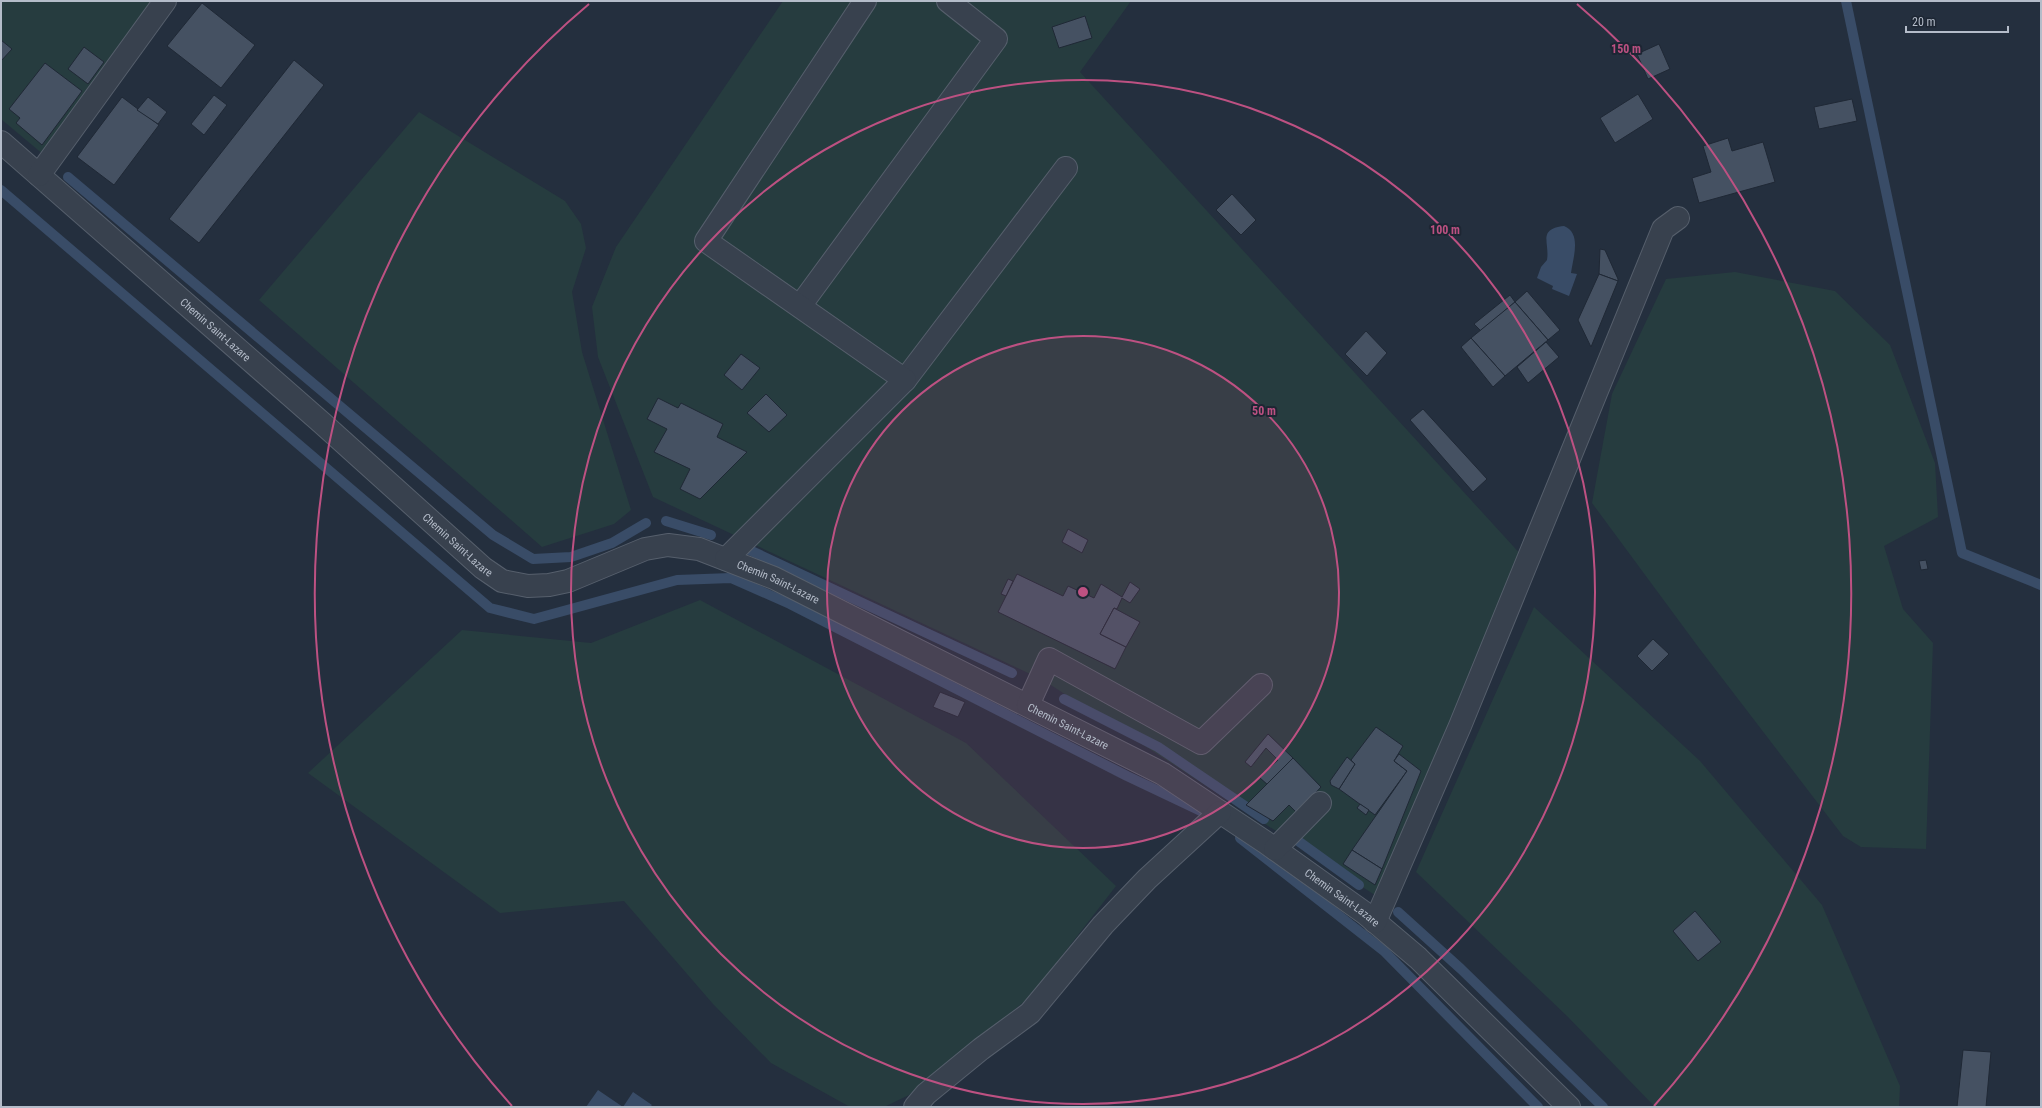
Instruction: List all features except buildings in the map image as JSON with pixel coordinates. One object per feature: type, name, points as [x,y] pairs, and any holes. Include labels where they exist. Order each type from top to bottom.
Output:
[{"type":"street","points":[[39,176],[164,1]]},
{"type":"street","points":[[865,1],[706,241],[905,380]]},
{"type":"street","points":[[800,306],[996,39],[948,1]]},
{"type":"street","name":"Chemin Saint-Lazare","points":[[1,142],[322,423],[483,568],[502,581],[528,586],[548,585],[568,581],[645,549],[668,545],[699,549],[726,558],[774,578],[1163,774],[1275,849],[1375,922],[1418,958],[1569,1107]]},
{"type":"street","points":[[726,558],[905,380],[1066,168]]},
{"type":"street","points":[[1375,922],[1460,726],[1663,229],[1678,218]]},
{"type":"street","points":[[1028,705],[1049,660],[1201,743],[1261,685]]},
{"type":"street","points":[[1275,849],[1320,803]]},
{"type":"street","points":[[916,1107],[926,1094],[975,1054],[1030,1013],[1103,925],[1147,879],[1220,812]]},
{"type":"green space","points":[[1,1],[156,1],[44,155],[1,119]]},
{"type":"green space","points":[[783,1],[1131,1],[1080,72],[1524,558],[1381,899],[1043,680],[653,497],[598,357],[592,307],[616,247]]},
{"type":"green space","points":[[419,112],[565,201],[581,224],[586,248],[572,292],[582,352],[631,510],[614,524],[542,547],[259,300]]},
{"type":"green space","points":[[1735,272],[1835,291],[1890,345],[1935,463],[1938,517],[1884,546],[1903,609],[1933,643],[1926,849],[1861,847],[1843,836],[1699,648],[1592,503],[1612,394],[1666,279]]},
{"type":"green space","points":[[700,600],[966,743],[1116,886],[1030,997],[909,1095],[884,1107],[850,1107],[771,1063],[713,1004],[624,901],[500,913],[308,773],[462,630],[591,643]]},
{"type":"green space","points":[[1534,607],[1700,761],[1822,905],[1900,1086],[1899,1107],[1655,1107],[1568,1017],[1416,872]],"holes":[[[1695,912],[1720,941],[1698,961],[1673,931]]]},
{"type":"water","points":[[1564,226],[1570,229],[1575,240],[1571,273],[1577,274],[1569,296],[1552,289],[1553,286],[1537,278],[1541,267],[1547,260],[1546,238],[1550,230]]},
{"type":"water","points":[[598,1090],[623,1107],[586,1107]]},
{"type":"water","points":[[633,1092],[652,1105],[650,1107],[623,1107]]},
{"type":"waterway","points":[[1846,1],[1962,553],[2041,585]]},
{"type":"waterway","points":[[68,177],[493,535],[533,559],[571,557],[612,543],[646,523]]},
{"type":"waterway","points":[[1,190],[490,608],[534,619],[677,580],[731,578],[790,604],[1127,776],[1205,813]]},
{"type":"waterway","points":[[666,521],[711,535]]},
{"type":"waterway","points":[[743,547],[1012,673]]},
{"type":"waterway","points":[[1064,699],[1158,747],[1264,819]]},
{"type":"waterway","points":[[1240,838],[1384,951],[1538,1107]]},
{"type":"waterway","points":[[1294,838],[1359,885]]},
{"type":"waterway","points":[[1398,912],[1461,969],[1603,1107]]}]
